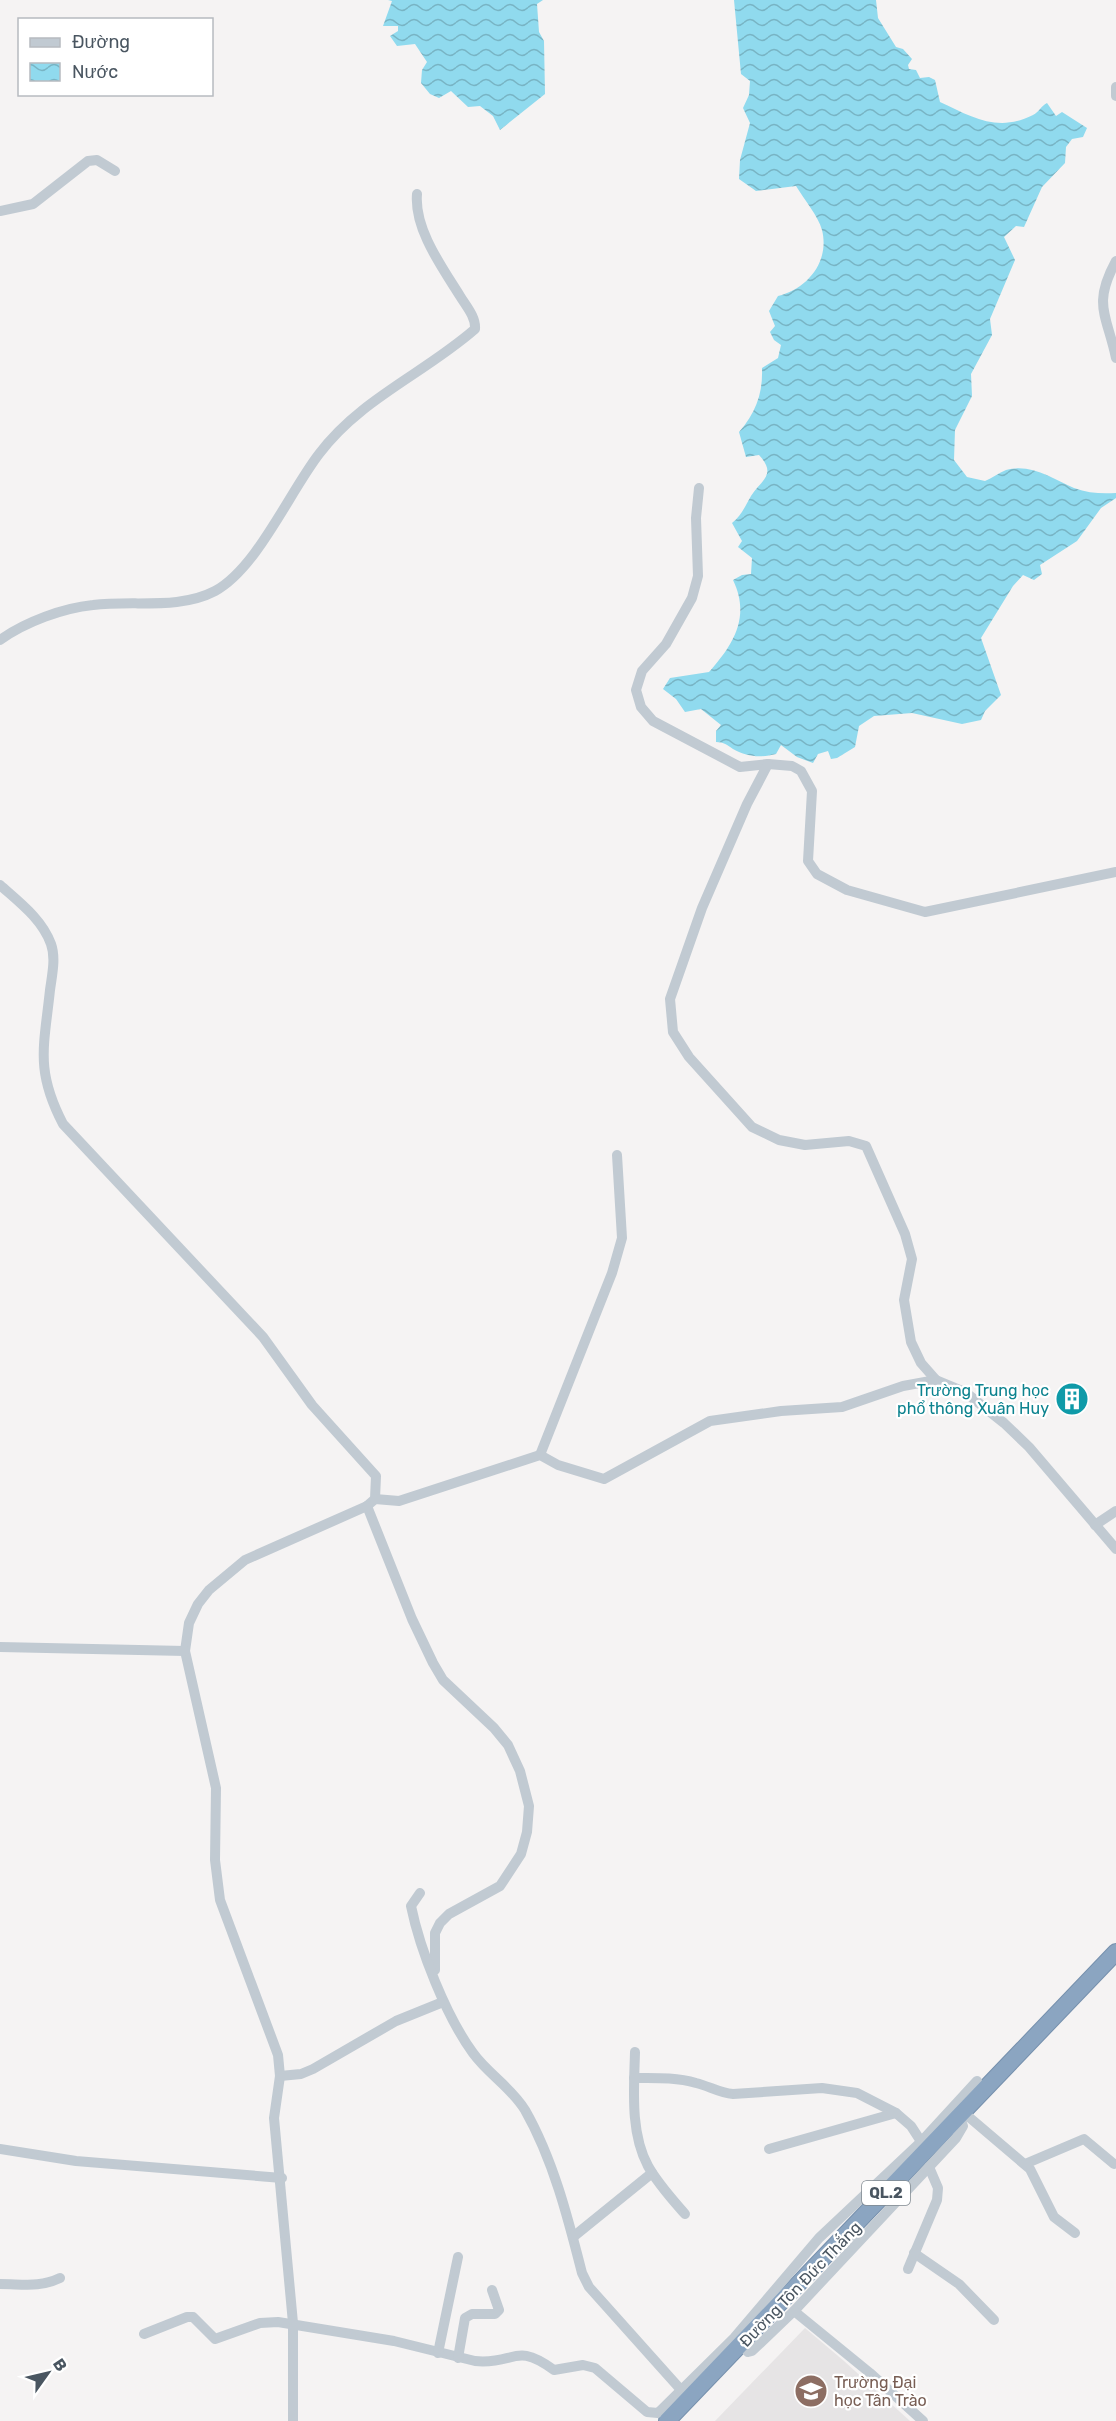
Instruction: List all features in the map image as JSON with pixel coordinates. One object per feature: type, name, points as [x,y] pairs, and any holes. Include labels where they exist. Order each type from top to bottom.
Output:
[{"type":"highway","name":"Đường Tôn Đức Thắng","points":[[667,2421],[738,2342],[926,2153],[1110,1958]]},
{"type":"street","points":[[1116,87],[1116,96]]},
{"type":"street","points":[[0,211],[33,204],[88,161],[97,160],[115,171]]},
{"type":"street","points":[[0,640],[37,621],[65,611],[93,605],[195,599],[216,591],[244,567],[320,453],[340,430],[363,409],[476,329],[472,316],[436,255],[420,221],[416,207],[417,194]]},
{"type":"street","points":[[1116,261],[1107,277],[1102,303],[1105,324],[1116,358]]},
{"type":"street","points":[[699,488],[696,518],[698,576],[692,598],[675,630],[642,671],[636,690],[641,707],[653,720],[740,767],[768,764],[792,766],[807,778],[812,791],[808,861],[817,874],[858,893],[926,912],[1116,872]]},
{"type":"street","points":[[768,764],[747,804],[702,908],[670,999],[673,1032],[689,1057],[752,1127],[779,1140],[805,1145],[849,1141],[866,1146],[905,1234],[912,1259],[904,1300],[911,1342],[921,1363],[936,1380],[965,1392],[1004,1423],[1029,1447],[1116,1549]]},
{"type":"street","points":[[0,885],[26,908],[43,928],[51,945],[53,963],[43,1053],[44,1078],[49,1098],[63,1124],[263,1337],[319,1413],[373,1469],[378,1485],[371,1503],[412,1619],[433,1663],[443,1680],[494,1728],[508,1745],[520,1771],[529,1806],[527,1832],[513,1869],[500,1886],[449,1914],[440,1923],[435,1933],[435,1977]]},
{"type":"street","points":[[540,1455],[612,1273],[622,1238],[617,1155]]},
{"type":"street","points":[[293,2421],[293,2323],[284,2231],[282,2178],[274,2118],[280,2076],[278,2055],[219,1900],[215,1860],[216,1788],[185,1651],[189,1623],[198,1604],[245,1560],[371,1503],[399,1501],[540,1455],[558,1465],[604,1479],[710,1421],[781,1411],[842,1407],[903,1386],[936,1380]]},
{"type":"street","points":[[1095,1525],[1116,1511]]},
{"type":"street","points":[[0,1647],[185,1651]]},
{"type":"street","points":[[420,1893],[411,1906],[443,2002],[473,2053],[516,2096],[525,2110],[547,2157],[573,2236],[582,2273],[589,2287],[682,2391]]},
{"type":"street","points":[[280,2076],[313,2069],[396,2022],[443,2002]]},
{"type":"street","points":[[635,2052],[634,2078],[639,2139],[652,2173],[685,2214]]},
{"type":"street","points":[[634,2078],[672,2078],[696,2083],[721,2093],[733,2094],[836,2088],[857,2092],[896,2113],[910,2126],[926,2153],[938,2188],[937,2200],[908,2269]]},
{"type":"street","points":[[738,2342],[748,2352],[752,2351],[794,2310],[857,2240],[926,2153],[977,2081]]},
{"type":"street","points":[[769,2149],[896,2113]]},
{"type":"street","points":[[961,2114],[1025,2164],[1040,2185],[1054,2217],[1075,2233]]},
{"type":"street","points":[[1025,2164],[1084,2139],[1114,2164]]},
{"type":"street","points":[[0,2149],[76,2161],[282,2178]]},
{"type":"street","points":[[144,2334],[187,2317],[193,2318],[214,2339],[260,2323],[293,2323],[394,2341],[458,2358],[488,2362],[520,2354],[530,2354],[554,2370],[583,2366],[595,2368],[653,2415],[738,2342],[819,2238],[926,2153]]},
{"type":"street","points":[[573,2236],[652,2173]]},
{"type":"street","points":[[915,2253],[959,2284],[994,2320]]},
{"type":"street","points":[[438,2353],[458,2258]]},
{"type":"street","points":[[0,2284],[34,2287],[60,2278]]},
{"type":"street","points":[[458,2358],[465,2318],[472,2314],[495,2314],[499,2310],[492,2290]]},
{"type":"street","points":[[794,2310],[870,2373],[923,2421]]},
{"type":"shaded area","name":"Trường Đại học Tân Trào","points":[[805,2328],[844,2361],[910,2421],[715,2421]]},
{"type":"water","points":[[388,0],[543,0],[537,4],[539,32],[544,41],[545,94],[500,130],[493,116],[480,106],[468,107],[451,91],[439,98],[430,94],[421,83],[422,70],[427,62],[415,44],[397,46],[390,36],[398,31],[398,26],[383,26],[392,1]]},
{"type":"water","points":[[734,0],[876,0],[878,18],[896,47],[903,49],[912,59],[908,65],[909,69],[916,70],[920,78],[929,77],[935,80],[940,102],[974,117],[997,123],[1008,123],[1035,114],[1047,103],[1056,116],[1062,112],[1087,128],[1083,137],[1072,139],[1066,147],[1065,163],[1042,187],[1024,227],[1016,226],[1004,237],[1015,260],[990,319],[992,335],[971,374],[972,396],[955,430],[954,460],[967,477],[985,481],[1006,470],[1015,468],[1033,470],[1079,490],[1116,493],[1116,498],[1101,508],[1077,541],[1040,565],[1042,574],[1034,580],[1023,575],[1013,586],[981,638],[1001,695],[985,711],[981,720],[962,724],[912,713],[874,716],[859,726],[855,747],[837,758],[831,759],[828,751],[818,754],[813,763],[797,757],[781,745],[776,754],[759,756],[744,754],[723,743],[716,742],[716,731],[721,725],[701,709],[685,712],[676,699],[663,689],[670,678],[709,672],[732,641],[737,630],[740,606],[733,580],[742,575],[751,574],[752,558],[738,547],[742,541],[732,523],[741,514],[767,473],[767,468],[759,455],[746,457],[739,432],[750,418],[757,402],[762,368],[778,358],[781,345],[774,340],[770,332],[775,326],[769,311],[778,296],[789,292],[807,280],[814,272],[823,253],[824,242],[820,225],[796,186],[756,191],[739,179],[740,160],[750,123],[743,108],[749,95],[750,81],[741,74]]},
{"type":"place","name":"Trường Trung học phổ thông Xuân Huy","points":[[1072,1399]]},
{"type":"place","name":"Trường Đại học Tân Trào","points":[[811,2391]]}]
